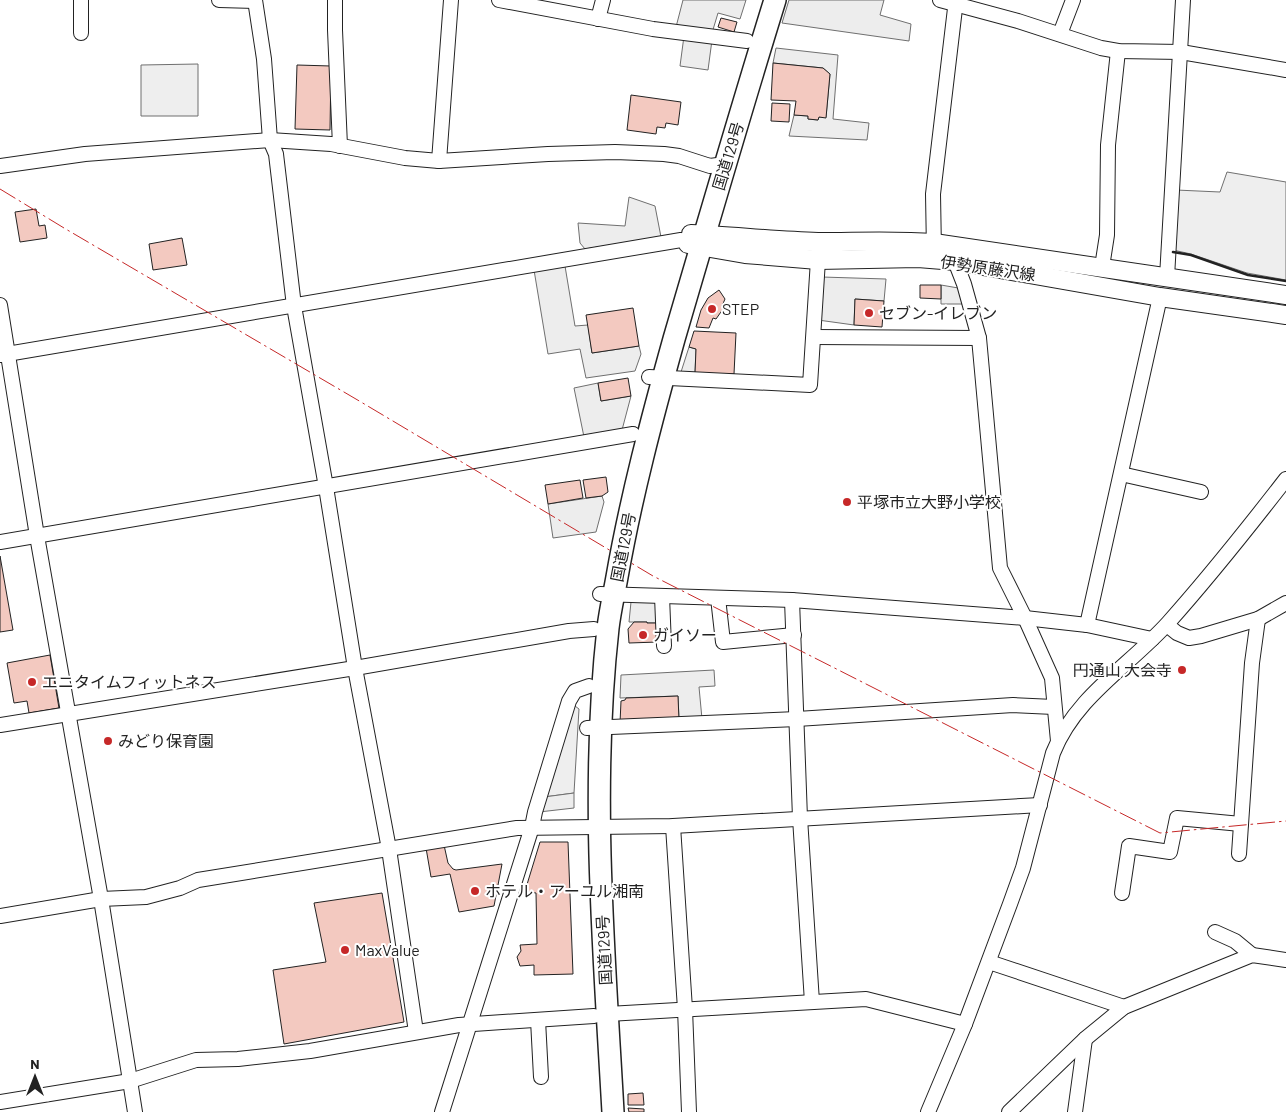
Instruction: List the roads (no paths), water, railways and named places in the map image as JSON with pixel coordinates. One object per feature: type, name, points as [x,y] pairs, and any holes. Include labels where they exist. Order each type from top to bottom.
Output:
[{"type":"highway","name":"国道129号","points":[[718,170],[747,41],[760,0]]},
{"type":"highway","name":"国道129号","points":[[599,1112],[601,1015],[592,827],[594,729],[589,686],[594,629],[607,594],[623,539],[648,436],[656,378],[693,240],[775,0]]},
{"type":"highway","name":"国道129号","points":[[594,729],[603,681],[608,625],[607,594],[633,434],[656,378]]},
{"type":"highway","name":"国道129号","points":[[601,1015],[613,1112]]},
{"type":"main road","name":"伊勢原藤沢線","points":[[693,240],[908,241],[955,261],[1160,297],[1286,315]]},
{"type":"main road","name":"伊勢原藤沢線","points":[[693,240],[745,254],[818,260],[934,251],[1102,267],[1286,295]]},
{"type":"street","points":[[81,0],[81,33]]},
{"type":"street","points":[[219,0],[255,1],[264,59],[270,140],[276,154],[294,306],[389,849],[416,1032]]},
{"type":"street","points":[[335,0],[340,146]]},
{"type":"street","points":[[439,161],[451,0]]},
{"type":"street","points":[[499,0],[653,29],[747,41]]},
{"type":"street","points":[[598,19],[603,0]]},
{"type":"street","points":[[940,0],[956,2],[1101,48],[1118,51],[1180,52],[1286,70]]},
{"type":"street","points":[[1060,34],[1073,0]]},
{"type":"street","points":[[1167,277],[1183,0]]},
{"type":"street","points":[[934,251],[933,194],[956,2]]},
{"type":"street","points":[[1102,267],[1107,235],[1108,145],[1118,51]]},
{"type":"street","points":[[0,166],[85,154],[270,140],[340,146],[405,158],[439,161],[548,154],[616,152],[664,154],[679,156],[718,170]]},
{"type":"street","points":[[4,354],[693,240]]},
{"type":"street","points":[[656,378],[810,385],[818,260]]},
{"type":"street","points":[[955,261],[964,284],[979,338],[1000,568],[1052,678],[1058,741]]},
{"type":"street","points":[[1087,625],[1160,297]]},
{"type":"street","points":[[0,305],[4,354],[101,899],[135,1112]]},
{"type":"street","points":[[814,337],[979,338]]},
{"type":"street","points":[[0,542],[633,434]]},
{"type":"street","points":[[1121,474],[1201,492]]},
{"type":"street","points":[[928,1112],[965,1024],[1023,868],[1058,741],[1072,718],[1086,701],[1167,625],[1237,542],[1286,478]]},
{"type":"street","points":[[607,594],[792,600],[1025,618],[1087,625],[1152,639]]},
{"type":"street","points":[[662,596],[664,646]]},
{"type":"street","points":[[718,598],[723,642],[794,635]]},
{"type":"street","points":[[792,600],[800,818],[812,1002]]},
{"type":"street","points":[[1167,625],[1177,633],[1189,638],[1201,636],[1258,619],[1286,603]]},
{"type":"street","points":[[1239,854],[1252,663],[1258,619]]},
{"type":"street","points":[[0,725],[356,668],[569,631],[594,629]]},
{"type":"street","points":[[442,1112],[570,701],[575,691],[589,686]]},
{"type":"street","points":[[594,729],[797,719],[1013,705],[1054,706]]},
{"type":"street","points":[[0,916],[101,899],[146,897],[180,888],[198,880],[517,828],[672,826],[1040,805]]},
{"type":"street","points":[[1122,894],[1129,846],[1170,852],[1176,818],[1241,824]]},
{"type":"street","points":[[672,826],[685,1009],[689,1112]]},
{"type":"street","points":[[1216,932],[1235,941],[1252,955]]},
{"type":"street","points":[[1009,1112],[1085,1039],[1124,1007],[1252,955],[1286,960]]},
{"type":"street","points":[[989,962],[1124,1007]]},
{"type":"street","points":[[0,1102],[130,1081],[196,1060],[238,1059],[310,1051],[469,1024],[866,999],[965,1024]]},
{"type":"street","points":[[538,1020],[541,1078]]},
{"type":"street","points":[[1075,1112],[1085,1039]]},
{"type":"place","name":"STEP","points":[[712,309]]},
{"type":"place","name":"セブン-イレブン","points":[[869,313]]},
{"type":"place","name":"平塚市立大野小学校","points":[[847,502]]},
{"type":"place","name":"ガイソー","points":[[643,635]]},
{"type":"place","name":"円通山 大会寺","points":[[1182,670]]},
{"type":"place","name":"エニタイムフィットネス","points":[[32,682]]},
{"type":"place","name":"みどり保育園","points":[[108,741]]},
{"type":"place","name":"ホテル・アーユル湘南","points":[[475,891]]},
{"type":"place","name":"MaxValue","points":[[345,950]]}]
